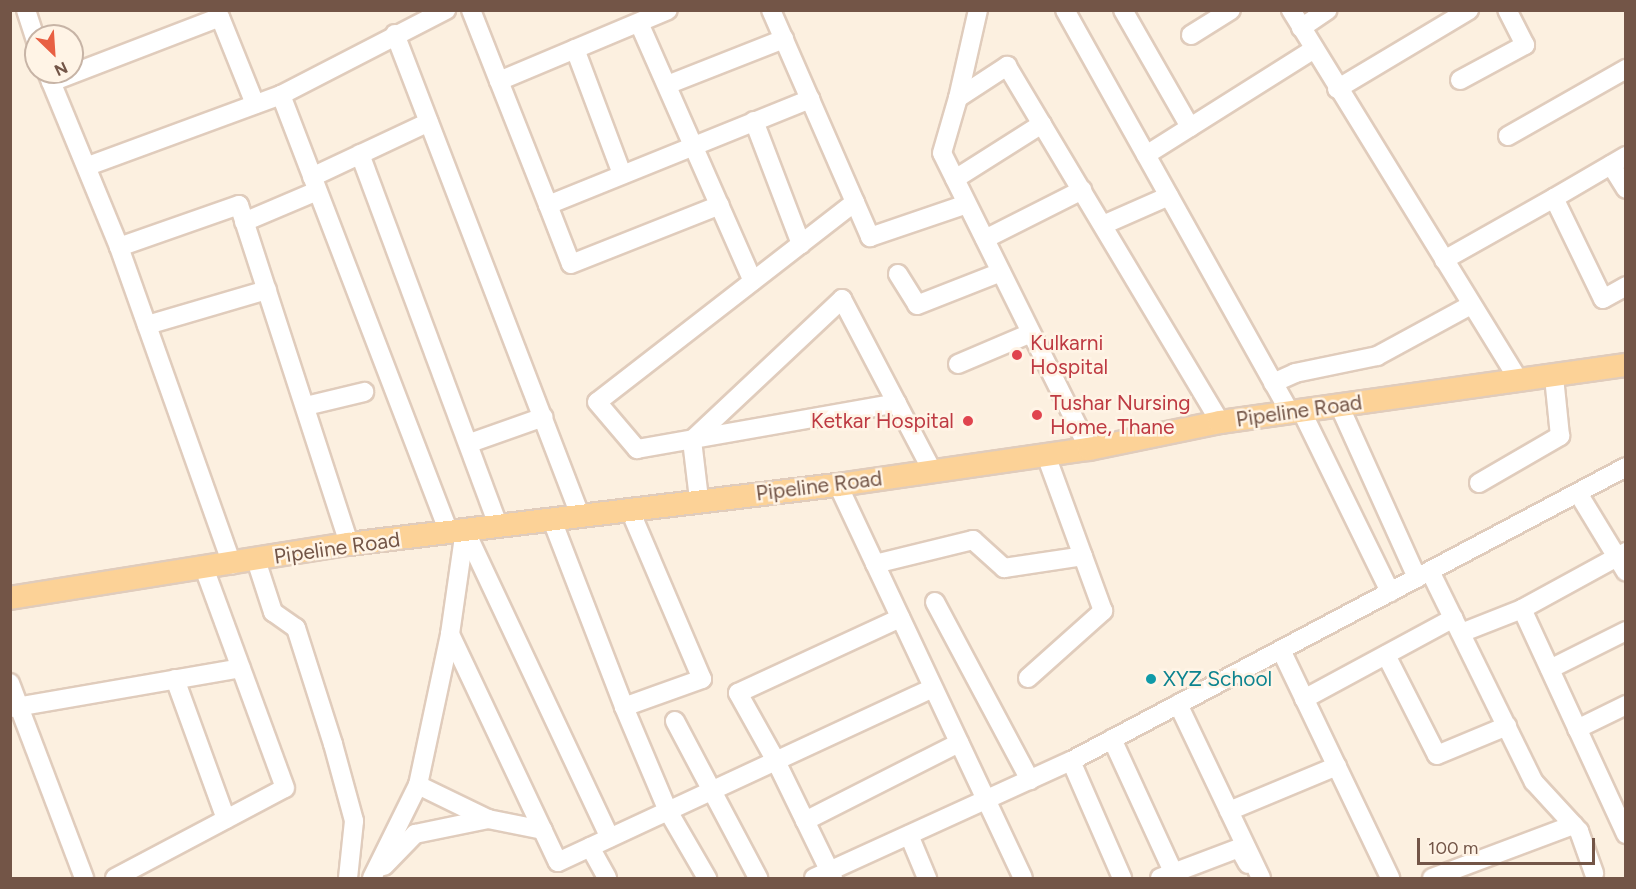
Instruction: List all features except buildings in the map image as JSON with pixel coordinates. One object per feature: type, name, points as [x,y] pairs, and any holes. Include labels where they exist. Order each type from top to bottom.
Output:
[{"type":"main road","name":"Pipeline Road","points":[[10,598],[349,544],[552,520],[699,499],[838,485],[1046,456],[1220,422],[1554,377],[1626,365]]},
{"type":"street","points":[[471,10],[571,264],[720,205]]},
{"type":"street","points":[[499,81],[668,10]]},
{"type":"street","points":[[771,10],[870,237],[967,204]]},
{"type":"street","points":[[978,10],[958,98],[942,153],[1089,449]]},
{"type":"street","points":[[1065,10],[1274,383],[1295,411],[1390,592]]},
{"type":"street","points":[[1123,10],[1190,128]]},
{"type":"street","points":[[1191,35],[1231,10]]},
{"type":"street","points":[[1291,10],[1337,89],[1519,381]]},
{"type":"street","points":[[1301,28],[1328,10]]},
{"type":"street","points":[[1337,89],[1469,10]]},
{"type":"street","points":[[1460,80],[1525,45],[1507,10]]},
{"type":"street","points":[[88,166],[281,95],[436,12]]},
{"type":"street","points":[[84,64],[220,13],[255,104]]},
{"type":"street","points":[[639,23],[753,281]]},
{"type":"street","points":[[395,34],[580,515]]},
{"type":"street","points":[[667,85],[784,39]]},
{"type":"street","points":[[575,49],[622,174]]},
{"type":"street","points":[[1146,155],[1314,49]]},
{"type":"street","points":[[958,98],[1007,66],[1220,422]]},
{"type":"street","points":[[1508,136],[1626,69]]},
{"type":"street","points":[[52,84],[88,166],[119,247],[231,564]]},
{"type":"street","points":[[281,95],[314,184],[457,532],[610,838]]},
{"type":"street","points":[[548,204],[810,99]]},
{"type":"street","points":[[754,121],[801,244]]},
{"type":"street","points":[[244,222],[314,184],[360,154],[429,122]]},
{"type":"street","points":[[955,179],[1042,124]]},
{"type":"street","points":[[360,154],[470,443],[499,526]]},
{"type":"street","points":[[1444,260],[1618,160],[1626,189]]},
{"type":"street","points":[[985,238],[1082,190]]},
{"type":"street","points":[[1103,225],[1170,196]]},
{"type":"street","points":[[1554,198],[1603,299],[1626,286]]},
{"type":"street","points":[[855,202],[597,402],[636,449],[897,403]]},
{"type":"street","points":[[119,247],[239,205],[349,544]]},
{"type":"street","points":[[898,273],[917,305],[1001,272]]},
{"type":"street","points":[[147,325],[267,290]]},
{"type":"street","points":[[692,440],[842,299],[933,472]]},
{"type":"street","points":[[1274,383],[1295,373],[1377,356],[1471,304]]},
{"type":"street","points":[[958,364],[1031,333]]},
{"type":"street","points":[[1479,483],[1560,436],[1554,377]]},
{"type":"street","points":[[306,406],[364,392]]},
{"type":"street","points":[[1339,405],[1424,574],[1457,626],[1534,782],[1579,831],[1590,877]]},
{"type":"street","points":[[470,443],[544,417]]},
{"type":"street","points":[[692,440],[699,499]]},
{"type":"street","points":[[1028,678],[1103,611],[1046,456]]},
{"type":"street","points":[[900,618],[738,693],[776,761],[805,821],[825,876],[1071,761],[1626,467]]},
{"type":"street","points":[[838,485],[1023,879]]},
{"type":"street","points":[[1304,699],[1386,655],[1457,626],[1522,609],[1623,560],[1578,493]]},
{"type":"street","points":[[624,707],[702,679],[629,508]]},
{"type":"street","points":[[552,520],[624,707],[668,811],[707,879]]},
{"type":"street","points":[[372,878],[418,784],[450,634],[457,532]]},
{"type":"street","points":[[875,564],[973,540],[1004,568],[1083,556]]},
{"type":"street","points":[[256,560],[273,612],[296,628],[333,744],[354,821],[348,879]]},
{"type":"street","points":[[116,879],[285,788],[204,568]]},
{"type":"street","points":[[935,602],[1030,780]]},
{"type":"street","points":[[1522,609],[1577,729],[1620,807],[1626,834]]},
{"type":"street","points":[[1550,669],[1626,631]]},
{"type":"street","points":[[450,634],[558,862],[933,688]]},
{"type":"street","points":[[1281,650],[1390,879]]},
{"type":"street","points":[[1386,655],[1437,755],[1507,726]]},
{"type":"street","points":[[15,707],[241,668]]},
{"type":"street","points":[[175,679],[226,819]]},
{"type":"street","points":[[10,683],[15,707],[84,879]]},
{"type":"street","points":[[1178,704],[1259,879]]},
{"type":"street","points":[[1577,729],[1626,705]]},
{"type":"street","points":[[675,721],[714,790],[758,879]]},
{"type":"street","points":[[1112,739],[1170,877],[1239,848],[1259,879]]},
{"type":"street","points":[[805,821],[959,744]]},
{"type":"street","points":[[1071,761],[1122,879]]},
{"type":"street","points":[[1229,811],[1337,766]]},
{"type":"street","points":[[418,784],[488,819],[543,830]]},
{"type":"street","points":[[372,878],[415,834],[488,819]]},
{"type":"street","points":[[1432,879],[1573,825]]},
{"type":"street","points":[[909,835],[927,879]]},
{"type":"street","points":[[590,847],[607,879]]},
{"type":"place","name":"Kulkarni Hospital","points":[[1017,355]]},
{"type":"place","name":"Tushar Nursing Home, Thane","points":[[1037,415]]},
{"type":"place","name":"Ketkar Hospital","points":[[968,421]]},
{"type":"place","name":"XYZ School","points":[[1151,679]]}]
